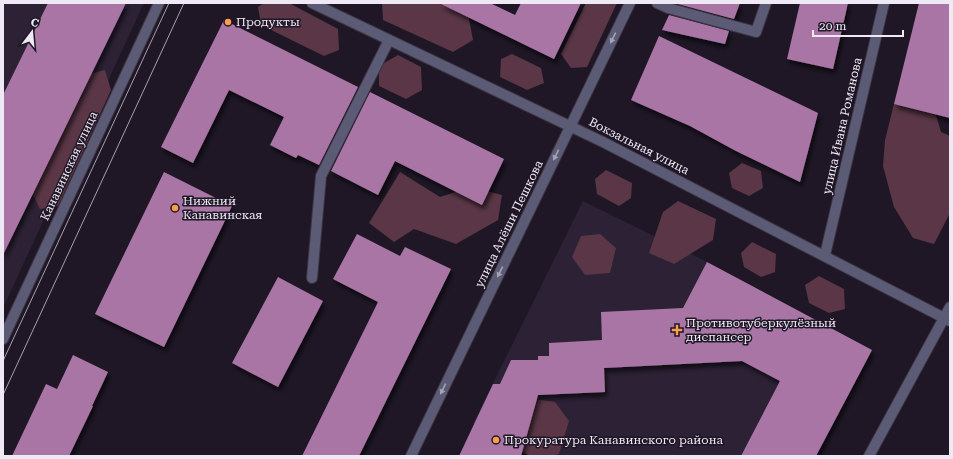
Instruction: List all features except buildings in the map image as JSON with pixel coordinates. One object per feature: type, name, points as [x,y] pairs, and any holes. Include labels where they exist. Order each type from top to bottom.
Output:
[{"type":"street","name":"Канавинская улица","points":[[3,339],[159,3]]},
{"type":"street","name":"Вокзальная улица","points":[[312,3],[570,126],[947,319]]},
{"type":"street","name":"улица Алёши Пешкова","points":[[410,456],[630,3]]},
{"type":"street","points":[[657,3],[668,8],[756,32],[766,3]]},
{"type":"street","name":"улица Ивана Романова","points":[[825,256],[884,3]]},
{"type":"street","points":[[312,278],[321,176],[388,40]]},
{"type":"street","points":[[869,456],[947,319],[950,307]]},
{"type":"shaded area","points":[[3,3],[144,3],[3,308]]},
{"type":"shaded area","points":[[264,3],[289,3],[338,29],[339,50],[324,56],[261,25],[258,7]]},
{"type":"shaded area","points":[[382,3],[457,3],[467,8],[473,40],[453,52],[383,20]]},
{"type":"shaded area","points":[[586,3],[617,3],[587,67],[571,68],[561,54]]},
{"type":"shaded area","points":[[512,54],[541,68],[544,83],[527,90],[500,77],[501,59]]},
{"type":"shaded area","points":[[398,55],[421,67],[422,90],[406,99],[379,86],[379,66]]},
{"type":"shaded area","points":[[105,70],[111,90],[58,206],[40,209],[29,187],[85,75]]},
{"type":"shaded area","points":[[894,104],[936,115],[941,132],[950,136],[950,213],[934,244],[913,238],[894,207],[883,166],[885,140]]},
{"type":"shaded area","points":[[742,163],[761,171],[763,188],[749,196],[732,188],[729,173]]},
{"type":"shaded area","points":[[606,170],[632,183],[631,198],[619,206],[597,194],[595,179]]},
{"type":"shaded area","points":[[400,172],[440,197],[471,187],[502,195],[498,220],[456,244],[414,229],[394,242],[369,223]]},
{"type":"shaded area","name":"Противотуберкулёзный диспансер","points":[[583,201],[707,262],[872,350],[816,456],[551,456],[531,421],[473,424]]},
{"type":"shaded area","points":[[678,201],[716,219],[713,240],[674,264],[649,253],[663,212]]},
{"type":"shaded area","points":[[600,234],[616,248],[610,273],[585,275],[572,257],[581,236]]},
{"type":"shaded area","points":[[752,242],[776,254],[775,272],[761,277],[744,267],[741,253]]},
{"type":"shaded area","points":[[819,276],[844,289],[845,309],[829,313],[809,303],[805,285]]},
{"type":"shaded area","points":[[522,397],[555,402],[569,421],[559,454],[553,456],[530,456],[509,444]]},
{"type":"tram line","points":[[3,361],[169,3]]},
{"type":"tram line","points":[[3,395],[184,3]]},
{"type":"place","name":"Продукты","points":[[228,22]]},
{"type":"place","name":"Нижний Канавинская","points":[[175,208]]},
{"type":"place","name":"Противотуберкулёзный диспансер","points":[[677,330]]},
{"type":"place","name":"Прокуратура Канавинского района","points":[[496,440]]}]
